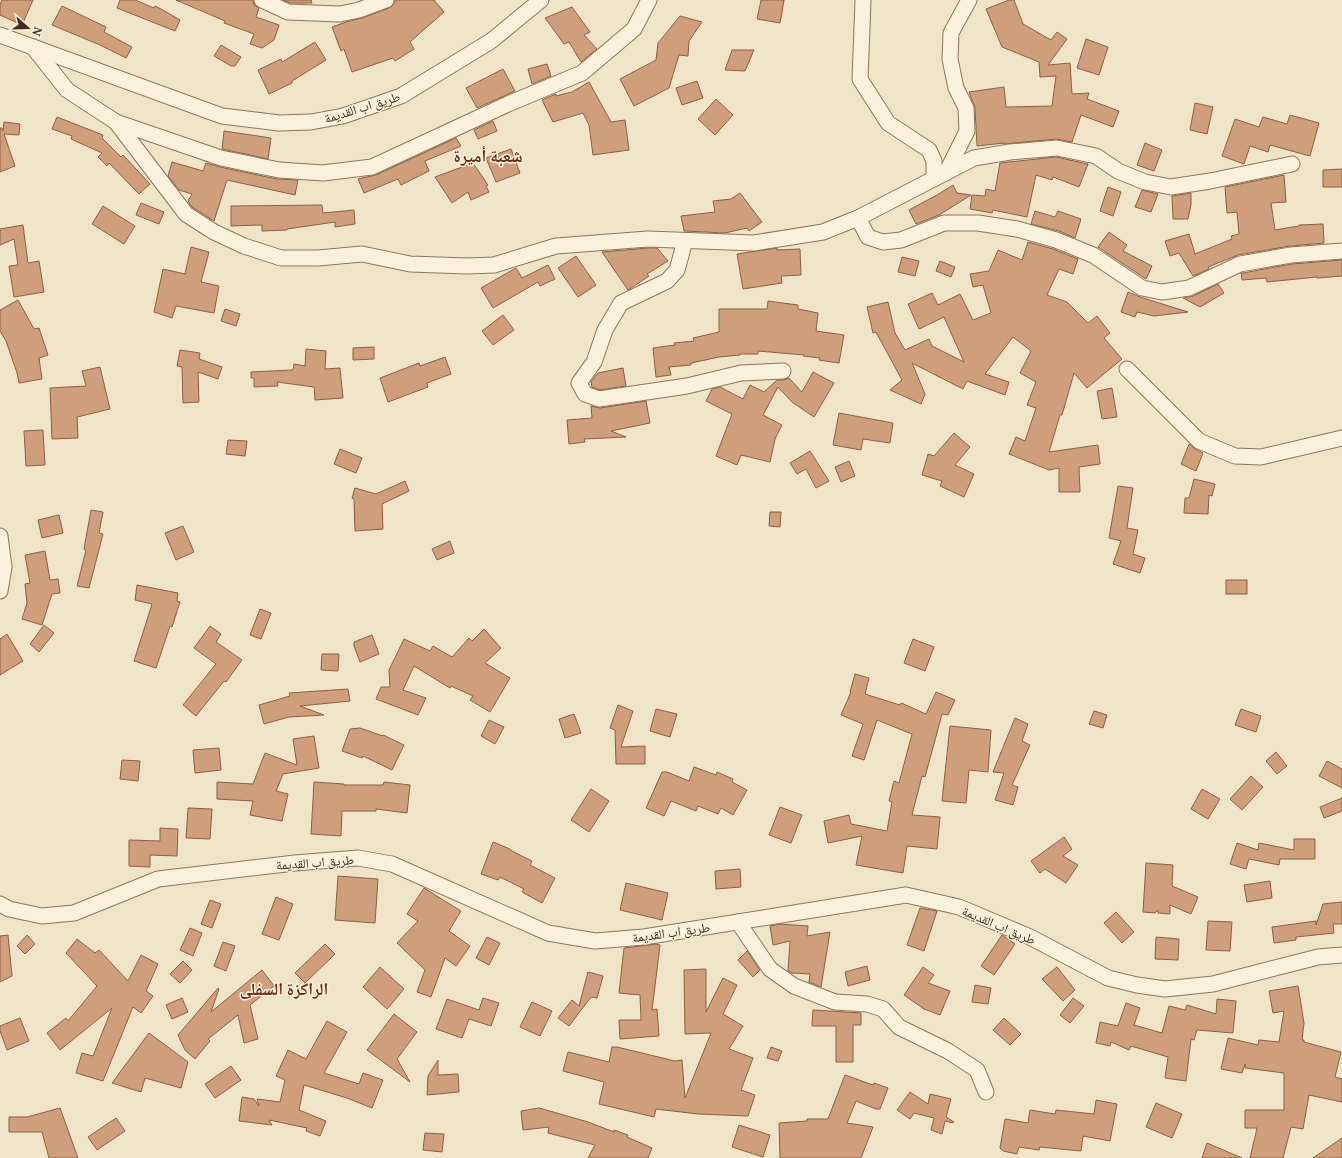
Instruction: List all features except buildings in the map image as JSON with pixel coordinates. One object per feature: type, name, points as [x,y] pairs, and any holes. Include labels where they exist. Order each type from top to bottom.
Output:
[{"type":"street","points":[[262,0],[288,12],[324,14],[340,14],[359,10],[386,0]]},
{"type":"street","name":"طريق اب القديمة","points":[[0,35],[222,116],[279,123],[311,122],[343,116],[401,96],[492,41],[541,0]]},
{"type":"street","points":[[33,47],[67,90],[116,122],[221,158],[279,170],[323,173],[372,167],[508,104],[582,73],[634,29],[649,0]]},
{"type":"street","points":[[863,0],[860,79],[888,123],[929,150],[940,176]]},
{"type":"street","points":[[940,176],[967,132],[966,108],[956,88],[952,66],[950,33],[968,0]]},
{"type":"street","points":[[116,122],[186,214],[214,232],[244,246],[281,258],[318,258],[362,254],[410,264],[467,266],[494,265],[556,246],[648,239],[754,243],[823,232],[858,218],[974,158],[1010,152],[1057,148],[1096,156],[1118,171],[1145,182],[1171,187],[1210,181],[1292,164]]},
{"type":"street","points":[[858,218],[868,237],[883,242],[901,240],[944,223],[978,223],[1017,229],[1056,240],[1093,254],[1142,288],[1162,292],[1189,288],[1240,264],[1292,255],[1342,251]]},
{"type":"street","points":[[685,241],[677,270],[667,281],[621,303],[605,330],[594,362],[579,383],[585,394],[599,399],[687,386],[741,373],[783,371]]},
{"type":"street","points":[[1126,369],[1198,441],[1235,456],[1261,457],[1342,438]]},
{"type":"street","points":[[0,536],[4,567],[0,591]]},
{"type":"street","name":"طريق اب القديمة","points":[[0,904],[9,909],[42,916],[74,913],[158,879],[295,862],[358,858],[392,864],[548,933],[596,941],[644,937],[906,895],[959,907],[1030,937],[1108,978],[1137,985],[1165,989],[1213,984],[1318,957],[1342,955]]},
{"type":"street","points":[[738,922],[770,969],[794,986],[835,1002],[867,1004],[883,1009],[899,1027],[948,1051],[977,1070],[986,1092]]},
{"type":"district","name":"شعبة أميرة","points":[[488,156]]},
{"type":"district","name":"الراكزة السفلى","points":[[284,989]]}]
